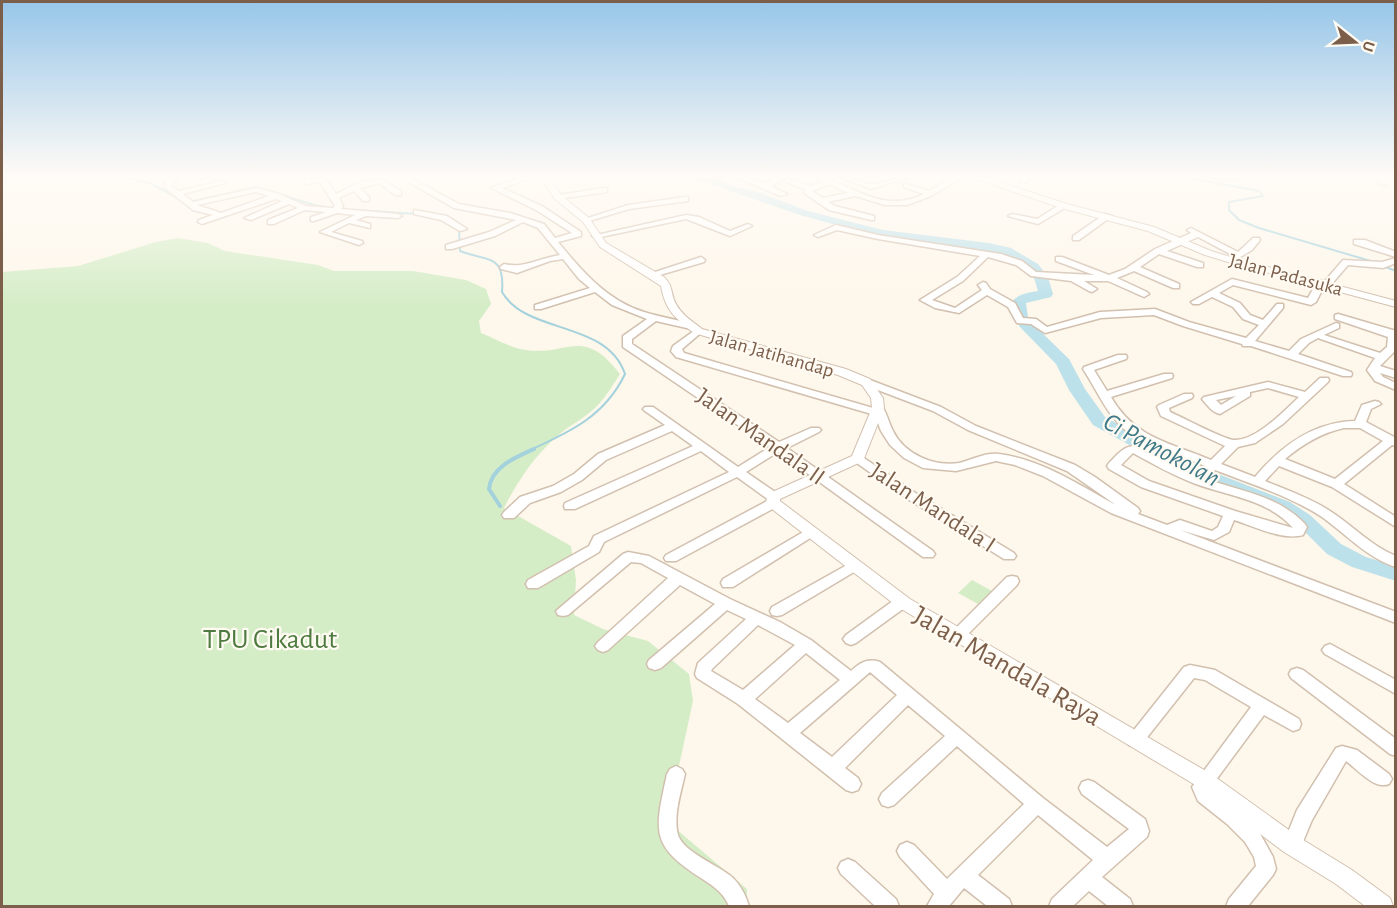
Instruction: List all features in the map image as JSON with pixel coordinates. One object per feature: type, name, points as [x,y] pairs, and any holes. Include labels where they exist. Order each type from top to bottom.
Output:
[{"type":"street","points":[[202,222],[211,218]]},
{"type":"street","points":[[271,222],[280,218]]},
{"type":"street","points":[[355,218],[324,232],[359,243]]},
{"type":"street","points":[[445,218],[455,222],[465,219]]},
{"type":"street","points":[[492,228],[505,218]]},
{"type":"street","points":[[553,241],[578,234],[558,218]]},
{"type":"street","points":[[586,220],[591,218]]},
{"type":"street","points":[[596,237],[643,230],[672,219],[685,218]]},
{"type":"street","points":[[693,218],[739,238],[747,231]]},
{"type":"street","points":[[1022,218],[1038,222]]},
{"type":"street","points":[[1028,229],[1044,218]]},
{"type":"street","points":[[1076,238],[1105,218]]},
{"type":"street","name":"Jalan Padasuka","points":[[1116,218],[1234,258],[1395,304]]},
{"type":"street","points":[[449,246],[492,234],[524,219],[541,226],[582,276],[615,303],[654,318],[695,329],[677,348],[676,351],[680,355],[877,408]]},
{"type":"street","name":"Jalan Jatihandap","points":[[586,220],[603,245],[653,274],[666,285],[669,302],[679,316],[695,329],[842,372],[866,382],[875,393],[877,408]]},
{"type":"street","points":[[350,221],[367,226]]},
{"type":"street","points":[[455,222],[455,226],[464,229]]},
{"type":"street","points":[[818,235],[836,227],[842,228],[878,237],[987,255],[1019,263],[1034,274],[1072,278],[1109,278],[1133,267],[1193,231],[1234,258],[1256,240]]},
{"type":"street","points":[[1357,242],[1361,241],[1395,255]]},
{"type":"street","points":[[1158,251],[1200,265]]},
{"type":"street","points":[[987,255],[960,279],[925,300],[956,311],[985,288],[1009,302],[1020,321],[1027,321],[1045,330],[1100,315],[1155,312],[1247,344],[1347,374]]},
{"type":"street","points":[[504,267],[517,270],[546,260],[567,256]]},
{"type":"street","points":[[1059,259],[1144,294]]},
{"type":"street","points":[[653,274],[701,260]]},
{"type":"street","points":[[1196,302],[1233,282],[1308,302],[1314,301],[1324,283],[1346,262],[1383,265],[1395,260]]},
{"type":"street","points":[[1133,267],[1176,286]]},
{"type":"street","points":[[1072,278],[1092,289]]},
{"type":"street","points":[[538,307],[596,289]]},
{"type":"street","points":[[1214,294],[1234,304],[1243,311],[1245,317],[1266,324]]},
{"type":"street","points":[[1247,344],[1280,306]]},
{"type":"street","name":"Jalan Mandala II","points":[[654,318],[627,338],[627,345],[778,447],[928,554]]},
{"type":"street","points":[[1291,356],[1305,341],[1337,322],[1394,334],[1392,348],[1372,370],[1376,377],[1395,387]]},
{"type":"street","points":[[1323,338],[1382,357]]},
{"type":"street","points":[[1122,357],[1089,368],[1115,417],[1130,430],[1204,473],[1271,506],[1300,527],[1298,532],[1288,532],[1230,514],[1145,484],[1114,468],[1113,465],[1130,449],[1135,449],[1204,473],[1258,482],[1326,514],[1380,555],[1395,562]]},
{"type":"street","points":[[1374,368],[1395,375]]},
{"type":"street","points":[[1104,396],[1168,376]]},
{"type":"street","points":[[1188,396],[1163,407],[1166,414],[1231,444],[1251,441],[1279,422],[1324,380]]},
{"type":"street","points":[[866,382],[938,409],[972,428],[1071,468],[1149,521]]},
{"type":"street","points":[[1251,389],[1268,385],[1308,396]]},
{"type":"street","points":[[1360,424],[1366,408],[1375,404]]},
{"type":"street","points":[[671,558],[817,475],[858,458],[877,408]]},
{"type":"street","points":[[877,408],[894,442],[908,455],[927,465],[956,467],[996,457],[1019,462],[1058,478],[1116,510],[1395,618]]},
{"type":"street","points":[[649,409],[738,472],[773,500]]},
{"type":"street","points":[[1258,482],[1276,460],[1320,430],[1360,424],[1393,442],[1336,484]]},
{"type":"street","points":[[509,515],[525,500],[544,494],[578,477],[602,457],[673,426]]},
{"type":"street","points":[[533,584],[588,554],[594,549],[599,539],[738,472],[778,447],[815,430]]},
{"type":"street","points":[[1204,473],[1232,446],[1231,444]]},
{"type":"street","points":[[570,506],[702,446]]},
{"type":"street","name":"Jalan Mandala I","points":[[858,458],[910,495],[1009,556]]},
{"type":"street","points":[[1276,460],[1336,484],[1393,518]]},
{"type":"street","name":"Jalan Mandala Raya","points":[[773,500],[902,602],[1204,780],[1292,845],[1344,877],[1383,906]]},
{"type":"street","points":[[1168,530],[1180,524],[1214,536],[1224,529],[1230,514]]},
{"type":"street","points":[[728,583],[810,531]]},
{"type":"street","points":[[563,611],[628,557],[644,559],[806,645],[850,679]]},
{"type":"street","points":[[777,611],[854,566]]},
{"type":"street","points":[[603,646],[679,577]]},
{"type":"street","points":[[957,636],[1012,581]]},
{"type":"street","points":[[851,639],[902,602]]},
{"type":"street","points":[[655,664],[725,603]]},
{"type":"street","points":[[756,618],[704,667],[703,674],[744,699],[789,732],[852,784]]},
{"type":"street","points":[[744,699],[806,645]]},
{"type":"street","points":[[1330,650],[1395,688]]},
{"type":"street","points":[[789,732],[850,679],[867,666],[874,666],[1037,804],[1107,859]]},
{"type":"street","points":[[1135,740],[1190,671],[1209,674],[1293,724]]},
{"type":"street","points":[[1297,674],[1395,749]]},
{"type":"street","points":[[834,768],[909,694]]},
{"type":"street","points":[[1236,906],[1266,869],[1265,857],[1261,846],[1248,831],[1204,795],[1201,787],[1261,706]]},
{"type":"street","points":[[888,799],[956,736]]},
{"type":"street","points":[[1292,845],[1304,816],[1342,753],[1352,755],[1383,779]]},
{"type":"street","points":[[676,774],[668,823],[670,837],[676,850],[704,867],[732,890],[739,906]]},
{"type":"street","points":[[1059,906],[1107,859],[1140,831],[1138,825],[1088,788]]},
{"type":"street","points":[[941,900],[1037,804]]},
{"type":"street","points":[[907,851],[938,883],[941,900]]},
{"type":"street","points":[[848,868],[889,906]]},
{"type":"street","points":[[964,876],[1002,906]]},
{"type":"street","points":[[1088,878],[1123,906]]},
{"type":"green space","name":"TPU Cikadut","points":[[178,238],[208,243],[225,251],[318,265],[334,271],[413,271],[466,280],[486,289],[491,304],[479,321],[481,333],[520,349],[536,351],[584,346],[595,350],[620,374],[596,407],[560,434],[540,453],[520,479],[504,508],[571,546],[576,580],[574,615],[603,629],[648,641],[689,674],[693,701],[674,789],[676,829],[747,889],[747,906],[2,906],[2,272],[78,266],[156,242]]},
{"type":"green space","points":[[972,580],[992,591],[978,604],[958,593]]},
{"type":"waterway","name":"Ci Pamokolan","points":[[824,218],[883,234],[1007,251],[1033,267],[1041,277],[1046,294],[1024,298],[1019,302],[1021,317],[1027,327],[1063,362],[1077,390],[1099,421],[1179,465],[1283,506],[1303,519],[1334,549],[1359,562],[1396,574]]},
{"type":"waterway","points":[[1237,218],[1259,228],[1374,262]]},
{"type":"waterway","points":[[459,229],[460,251],[493,261],[498,265],[501,271],[502,292],[514,306],[547,323],[602,344],[616,357],[625,374],[617,389],[597,412],[572,429],[530,450]]},
{"type":"waterway","points":[[1383,266],[1396,271]]},
{"type":"waterway","points":[[500,506],[489,489],[494,475],[506,464],[534,449]]}]
